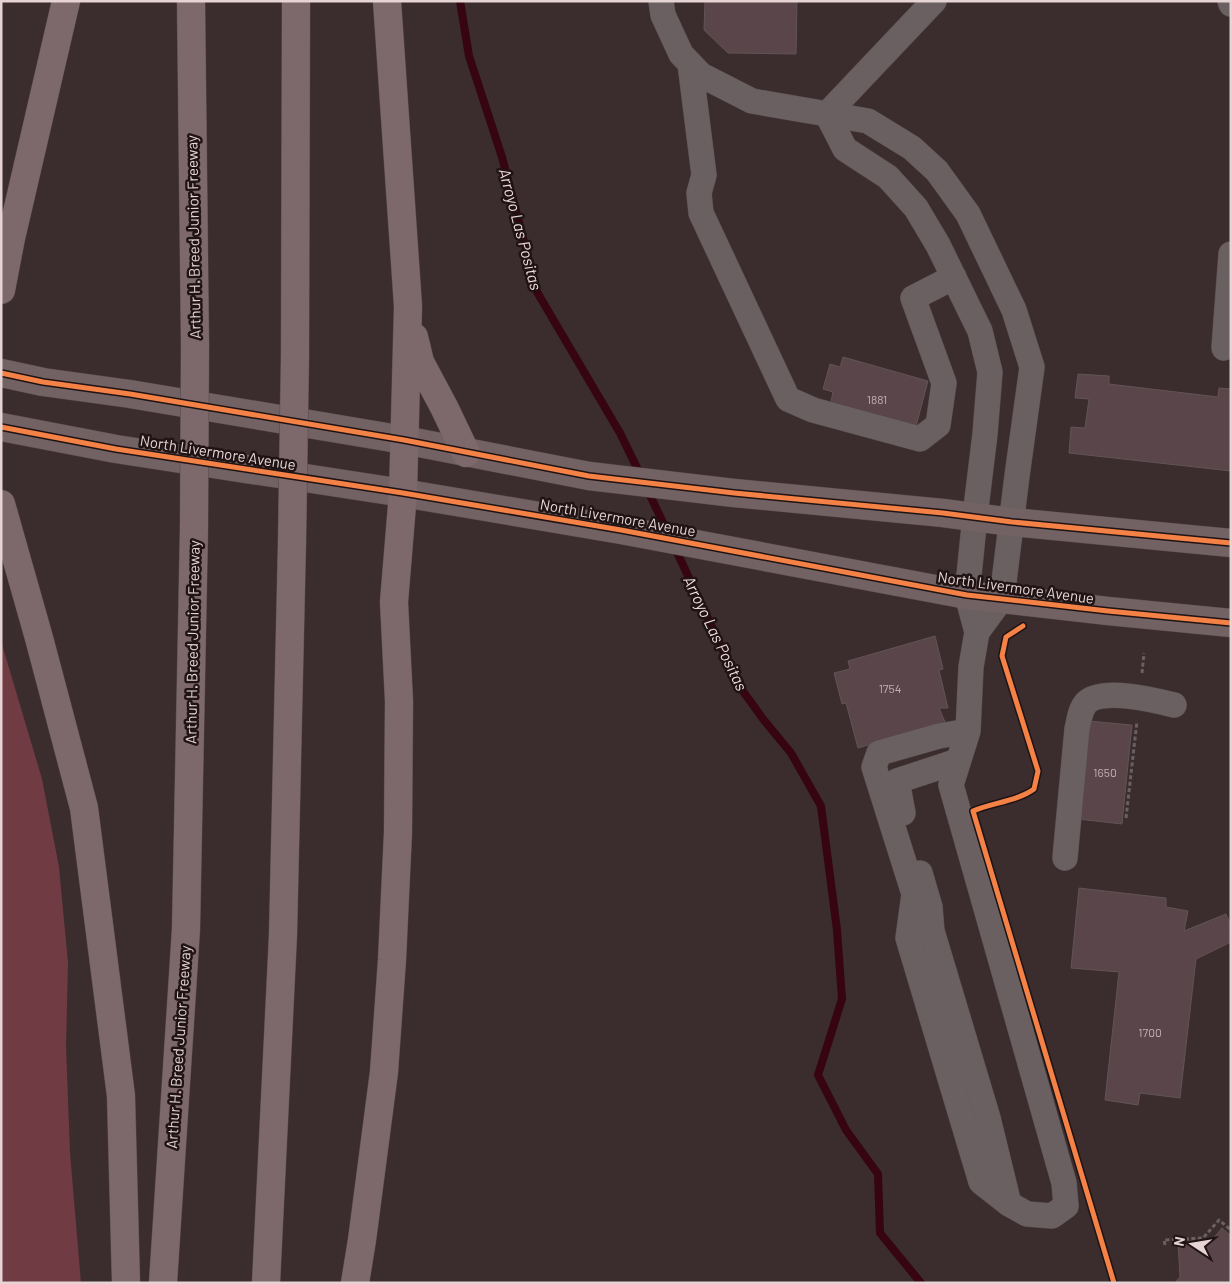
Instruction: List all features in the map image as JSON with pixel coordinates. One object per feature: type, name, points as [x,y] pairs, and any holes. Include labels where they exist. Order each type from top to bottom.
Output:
[{"type":"highway","points":[[1,290],[6,243],[66,1]]},
{"type":"highway","name":"Arthur H. Breed Junior Freeway","points":[[163,1283],[186,929],[194,528],[191,1]]},
{"type":"highway","points":[[266,1283],[283,935],[295,355],[296,1]]},
{"type":"highway","points":[[355,1283],[384,1072],[392,960],[398,804],[399,701],[394,602],[402,493],[408,306],[387,1]]},
{"type":"highway","points":[[408,306],[420,362],[466,453]]},
{"type":"highway","points":[[1,504],[84,808],[122,1096],[126,1283]]},
{"type":"main road","points":[[1,373],[43,382],[130,394],[404,440],[589,476],[734,493],[1231,543]]},
{"type":"main road","name":"North Livermore Avenue","points":[[1,427],[116,449],[402,493],[621,530],[967,595],[1108,612],[1231,624]]},
{"type":"lane","points":[[661,1],[663,15],[681,54],[701,75],[752,101],[868,121],[912,148],[937,171],[968,214],[1014,310],[1032,367],[1002,598],[977,632]]},
{"type":"lane","points":[[827,114],[934,1]]},
{"type":"lane","points":[[690,64],[704,175],[699,193],[700,213],[788,399],[813,410],[920,439],[938,425],[944,383],[913,298],[954,277]]},
{"type":"lane","points":[[827,114],[845,148],[888,177],[916,208],[938,245],[980,331],[990,372],[986,434],[974,516],[967,595],[977,632],[971,667],[968,731],[951,785],[1064,1184],[1066,1206],[1052,1216],[1027,1214],[1009,1204],[981,1182],[908,938],[914,894],[874,766],[879,753],[939,736],[968,731]]},
{"type":"lane","points":[[1224,348],[1231,254]]},
{"type":"lane","points":[[1065,858],[1077,729],[1086,704],[1094,698],[1105,695],[1139,698],[1174,705]]},
{"type":"lane","points":[[958,761],[897,781],[904,818],[930,907],[932,931],[988,1118],[1009,1204]]},
{"type":"path","points":[[1126,818],[1144,654]]},
{"type":"path","points":[[1165,1245],[1164,1240],[1204,1238],[1219,1220],[1231,1230]]},
{"type":"shaded area","points":[[1,641],[42,779],[59,867],[68,963],[66,1046],[70,1153],[81,1283],[1,1283]]},
{"type":"building","points":[[705,1],[797,1],[796,54],[728,53],[704,30]]},
{"type":"building","points":[[843,357],[928,381],[915,430],[830,406],[833,392],[823,389],[830,364],[840,367]]},
{"type":"building","points":[[1078,374],[1109,376],[1109,384],[1218,397],[1219,388],[1231,389],[1231,471],[1069,453],[1071,427],[1085,428],[1089,399],[1075,398]]},
{"type":"building","points":[[935,636],[943,669],[939,670],[948,708],[939,708],[945,722],[858,748],[846,703],[842,704],[834,673],[850,669],[848,661]]},
{"type":"building","points":[[1088,721],[1132,725],[1122,824],[1078,819]]},
{"type":"building","points":[[1079,888],[1166,898],[1166,907],[1188,911],[1184,931],[1226,914],[1231,925],[1231,942],[1196,959],[1180,1098],[1140,1093],[1138,1105],[1105,1100],[1119,972],[1071,968]]},
{"type":"building","points":[[1222,1228],[1231,1236],[1231,1283],[1175,1283],[1180,1277],[1178,1242],[1213,1239]]},
{"type":"waterway","name":"Arroyo Las Positas","points":[[460,1],[469,56],[502,157],[537,292],[620,433],[641,476]]},
{"type":"waterway","name":"Arroyo Las Positas","points":[[647,489],[668,533]]},
{"type":"waterway","name":"Arroyo Las Positas","points":[[675,548],[740,687],[791,753],[821,806],[837,930],[842,999],[818,1075],[846,1130],[878,1174],[880,1233],[921,1283]]},
{"type":"cycle path","points":[[1,373],[43,382],[130,394],[404,440],[589,476],[734,493],[1231,543]]},
{"type":"cycle path","points":[[1,427],[116,449],[403,493],[621,530],[967,595],[1231,623]]},
{"type":"cycle path","points":[[1023,626],[1006,637],[1002,656],[1038,771],[1034,789],[1012,799],[973,811],[1114,1283]]}]
